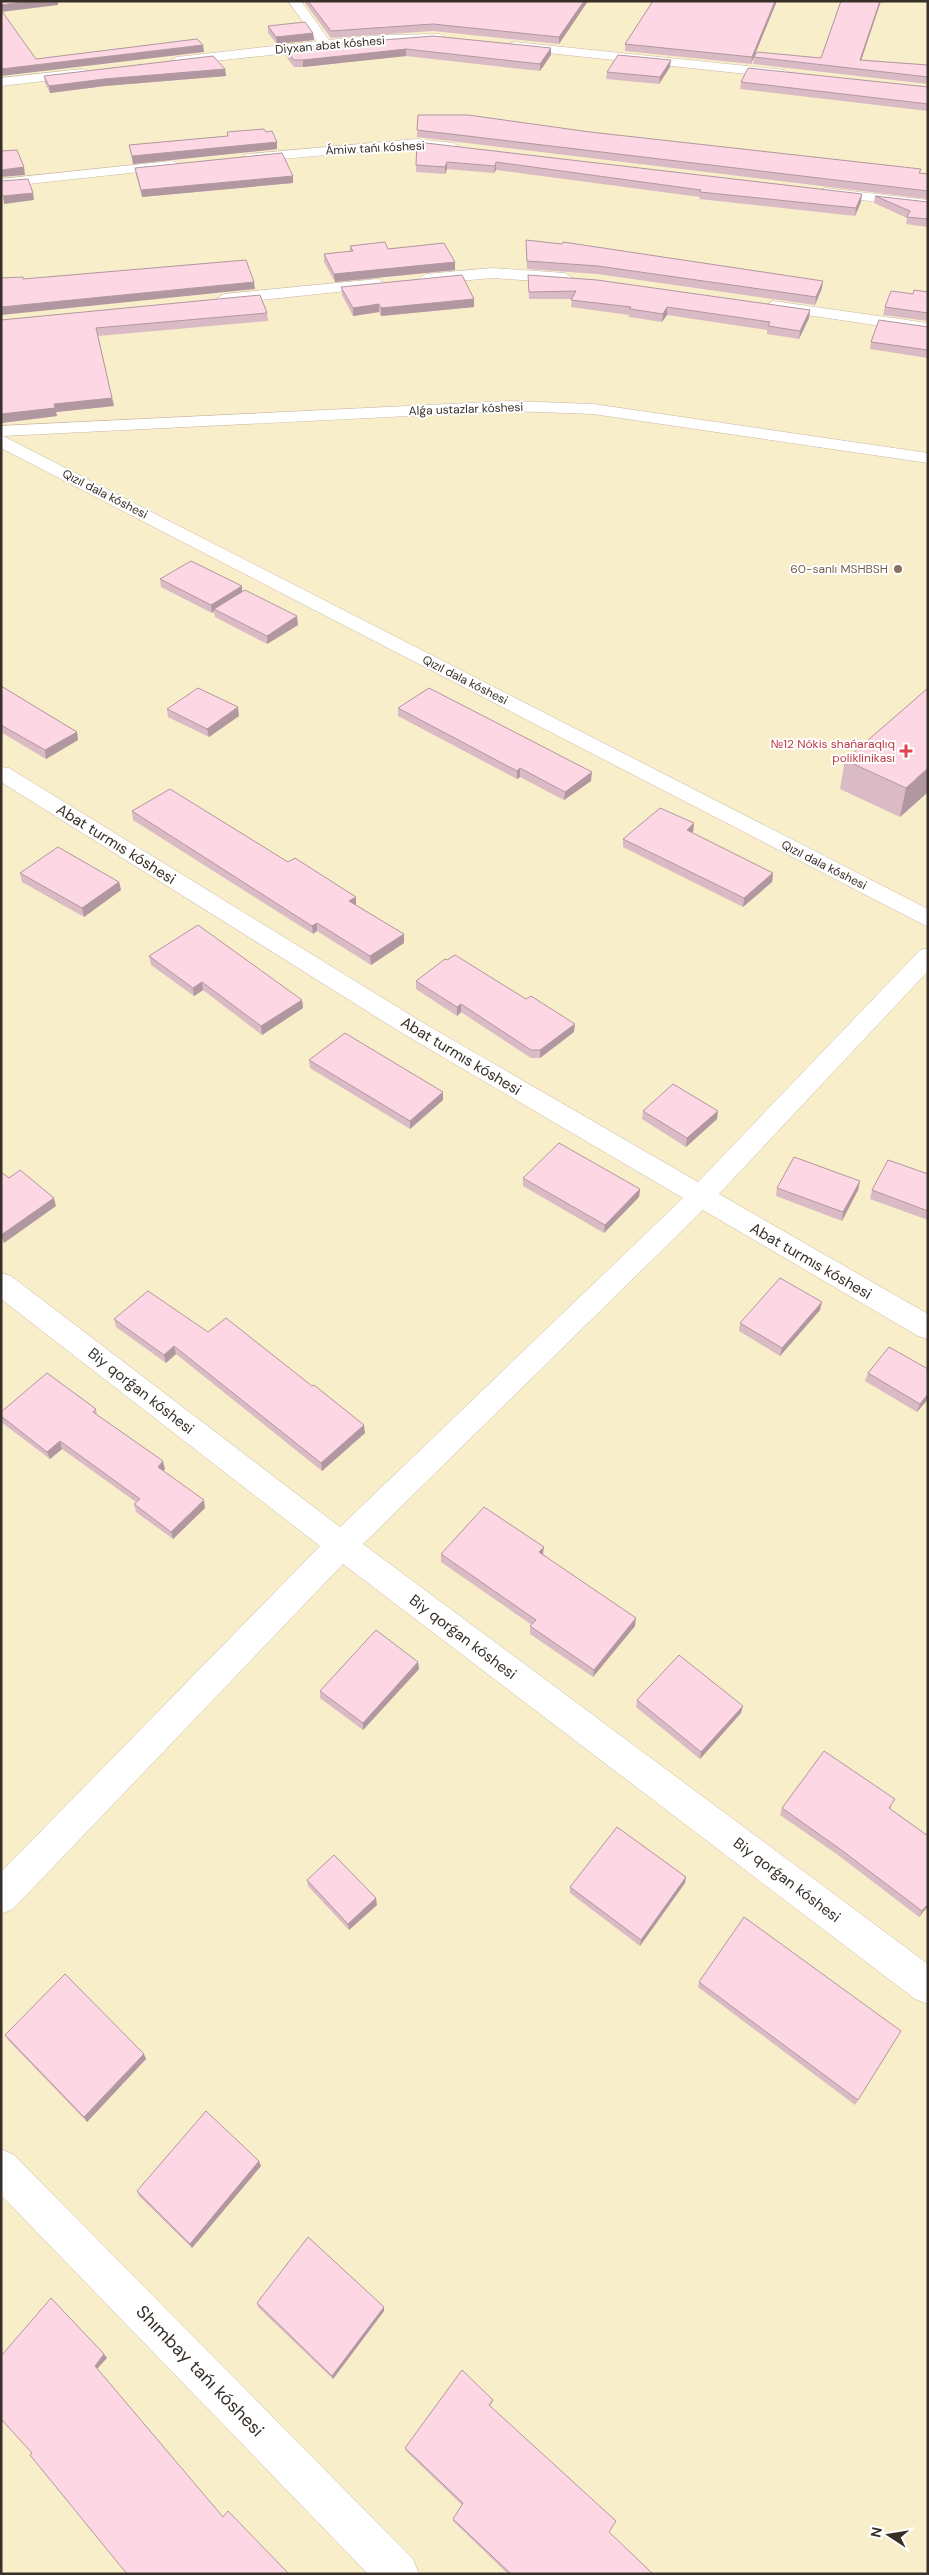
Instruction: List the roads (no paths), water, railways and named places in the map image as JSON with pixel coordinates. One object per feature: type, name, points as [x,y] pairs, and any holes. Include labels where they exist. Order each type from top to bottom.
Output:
[{"type":"street","points":[[294,1],[326,44]]},
{"type":"street","name":"Diyxan abat kóshesi","points":[[168,62],[326,44],[393,39],[452,39]]},
{"type":"street","points":[[502,44],[799,75]]},
{"type":"street","points":[[1,82],[100,70]]},
{"type":"street","name":"Ámiw tańı kóshesi","points":[[236,159],[417,143],[466,149]]},
{"type":"street","points":[[1,182],[187,164]]},
{"type":"street","points":[[807,190],[928,204]]},
{"type":"street","points":[[414,281],[492,273],[578,280]]},
{"type":"street","points":[[208,301],[394,283]]},
{"type":"street","points":[[753,303],[928,328]]},
{"type":"street","name":"Alǵa ustazlar kóshesi","points":[[1,431],[511,406],[593,409],[928,458]]},
{"type":"street","name":"Qızıl dala kóshesi","points":[[1,441],[928,919]]},
{"type":"street","name":"Abat turmıs kóshesi","points":[[1,773],[412,1027],[700,1197],[928,1328]]},
{"type":"street","points":[[1,1897],[341,1545],[700,1197],[928,956]]},
{"type":"street","name":"Biy qorǵan kóshesi","points":[[1,1284],[341,1545],[928,1986]]},
{"type":"street","name":"Shımbay tańı kóshesi","points":[[1,2168],[398,2574]]},
{"type":"place","name":"60-sanlı MSHBSH","points":[[898,569]]},
{"type":"place","name":"№12 Nókis shańaraqlıq poliklinikası","points":[[906,751]]}]
